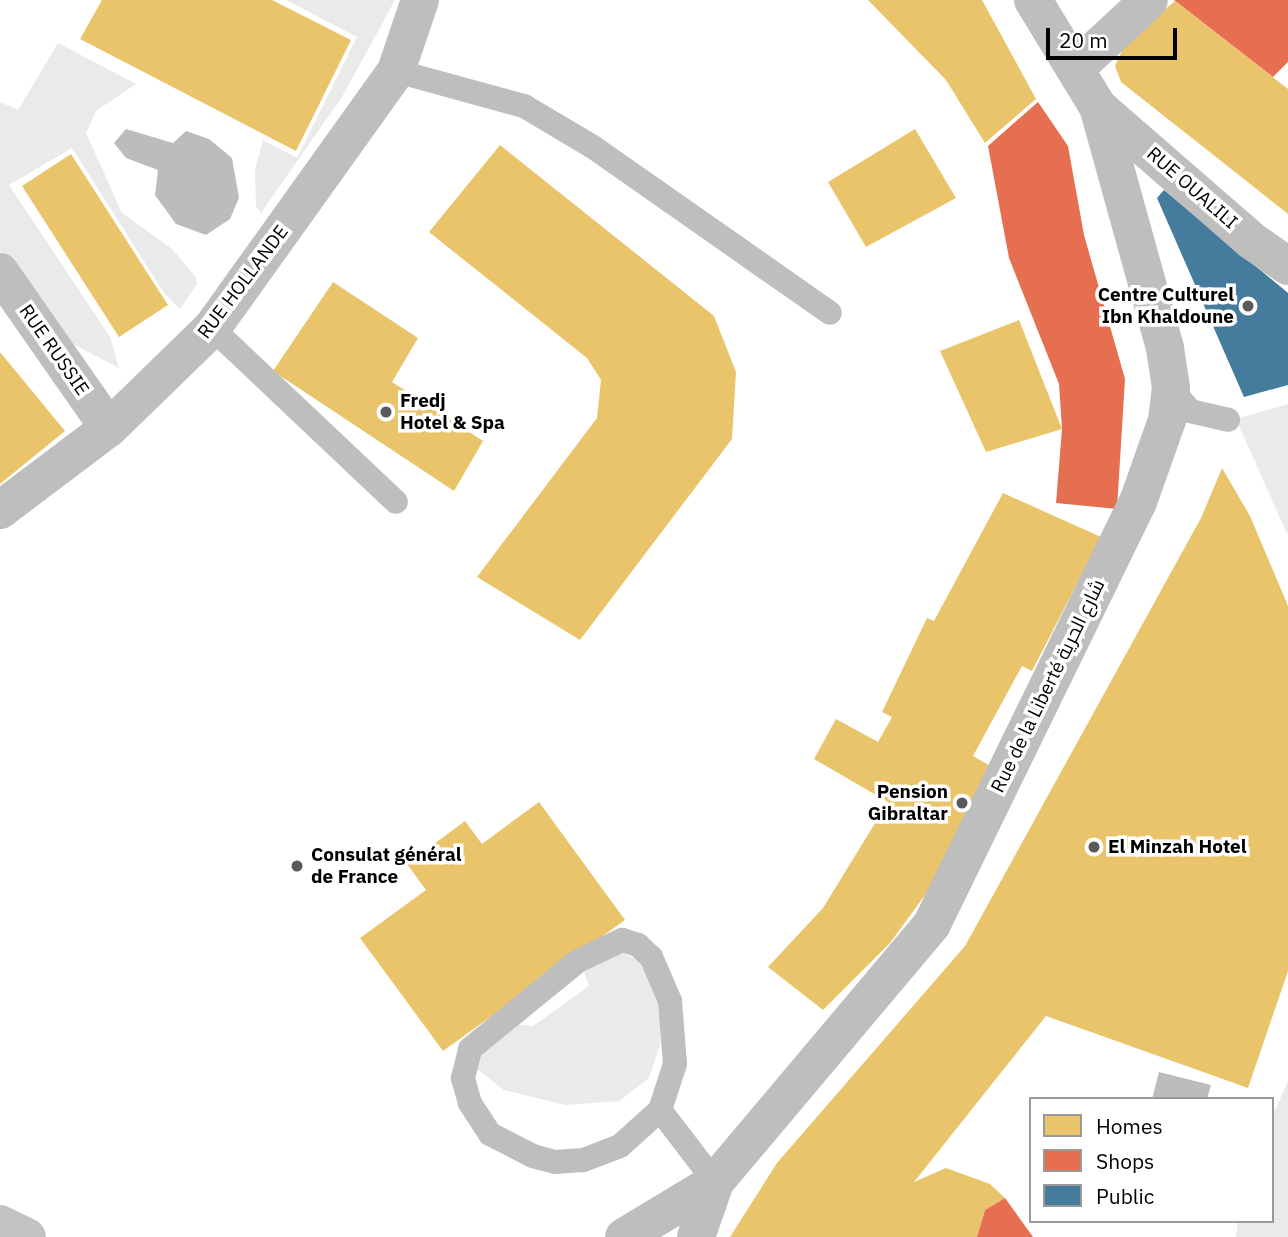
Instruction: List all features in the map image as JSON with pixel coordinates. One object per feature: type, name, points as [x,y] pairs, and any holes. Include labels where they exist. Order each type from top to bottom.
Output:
[{"type":"main road","points":[[0,1224],[27,1237]]},
{"type":"street","name":"RUE HOLLANDE","points":[[0,510],[109,428],[212,328],[396,71],[420,0]]},
{"type":"street","name":"Rue de la Liberté شارع الحرية","points":[[696,1237],[715,1182],[932,924],[1138,502],[1159,450],[1171,388],[1165,348],[1098,107],[1077,67],[1033,0]]},
{"type":"street","points":[[1077,67],[1149,0]]},
{"type":"street","name":"RUE OUALILI","points":[[1098,107],[1252,241],[1288,266]]},
{"type":"street","name":"RUE RUSSIE","points":[[0,272],[109,428]]},
{"type":"street","points":[[624,1237],[715,1182]]},
{"type":"street","points":[[664,1237],[715,1182]]},
{"type":"lane","points":[[396,71],[524,106],[593,147],[830,313]]},
{"type":"lane","points":[[212,328],[396,502]]},
{"type":"lane","points":[[1159,450],[1170,433],[1190,420],[1218,419],[1190,411],[1171,388]]},
{"type":"lane","points":[[622,940],[638,945],[651,957],[670,1001],[676,1064],[660,1110],[620,1146],[603,1156],[555,1161],[515,1148],[489,1134],[470,1103],[465,1060],[478,1039],[519,1004],[578,961],[622,940]]},
{"type":"lane","points":[[660,1110],[715,1182]]},
{"type":"shaded area","points":[[286,0],[395,0],[342,97],[261,213],[256,206],[255,170],[263,140],[297,158],[357,37]]},
{"type":"shaded area","points":[[58,43],[136,84],[96,111],[86,133],[122,213],[172,249],[196,277],[197,284],[180,309],[164,293],[72,148],[9,185],[110,337],[119,368],[69,342],[0,251],[0,102],[18,110]]},
{"type":"shaded area","points":[[126,129],[173,143],[186,131],[209,139],[232,158],[239,198],[230,219],[206,235],[176,224],[155,195],[158,170],[126,158],[114,143]]},
{"type":"shaded area","points":[[1288,404],[1288,536],[1236,419]]},
{"type":"shaded area","points":[[618,951],[638,960],[662,1006],[660,1045],[649,1078],[619,1101],[565,1105],[504,1090],[477,1069],[475,1054],[514,1024],[533,1026],[589,986],[584,972]]},
{"type":"shaded area","points":[[1159,1072],[1211,1085],[1208,1097],[1153,1097]]},
{"type":"shaded area","points":[[1288,1081],[1288,1237],[1236,1237],[1238,1223],[1274,1223],[1274,1112]]},
{"type":"building: Homes","points":[[102,0],[272,0],[351,40],[296,151],[80,39]]},
{"type":"building: Homes","points":[[868,0],[982,0],[1036,99],[985,143],[946,80]]},
{"type":"building: Homes","points":[[1175,1],[1288,89],[1288,214],[1121,82],[1115,66],[1126,42]]},
{"type":"building: Homes","points":[[915,129],[956,198],[866,247],[828,182]]},
{"type":"building: Homes","points":[[500,145],[714,316],[736,372],[732,439],[580,640],[477,577],[597,418],[601,380],[587,358],[429,232]]},
{"type":"building: Homes","points":[[71,154],[168,305],[119,337],[22,186]]},
{"type":"building: Homes","name":"Fredj Hotel & Spa","points":[[333,282],[418,338],[392,382],[483,441],[454,491],[273,371]]},
{"type":"building: Homes","points":[[1019,320],[1062,429],[986,452],[940,351]]},
{"type":"building: Homes","points":[[0,352],[65,431],[0,484]]},
{"type":"building: Homes","points":[[1222,468],[1250,516],[1288,606],[1288,971],[1248,1088],[1046,1016],[914,1182],[946,1168],[990,1184],[1005,1198],[985,1210],[977,1237],[730,1237],[777,1163],[965,946],[1201,518]]},
{"type":"building: Homes","points":[[1003,493],[1101,537],[1032,671],[1022,666],[973,756],[992,767],[961,846],[890,943],[823,1010],[768,967],[823,908],[888,802],[814,759],[836,719],[878,742],[892,717],[882,712],[927,618],[934,621]]},
{"type":"building: Homes","points":[[539,802],[625,920],[443,1051],[360,938],[426,890],[407,864],[465,821],[482,844]]},
{"type":"building: Shops","points":[[1174,0],[1288,0],[1288,62],[1273,77]]},
{"type":"building: Shops","points":[[1038,102],[1068,146],[1084,235],[1125,379],[1117,509],[1056,503],[1062,429],[1059,384],[1009,258],[988,146]]},
{"type":"building: Shops","points":[[1005,1198],[1033,1237],[977,1237],[985,1210]]},
{"type":"building: Public","points":[[1164,190],[1288,293],[1288,385],[1244,397],[1157,198]]},
{"type":"place","name":"Centre Culturel Ibn Khaldoune","points":[[1248,306]]},
{"type":"place","name":"Fredj Hotel & Spa","points":[[386,412]]},
{"type":"place","name":"Pension Gibraltar","points":[[962,803]]},
{"type":"place","name":"El Minzah Hotel","points":[[1094,847]]},
{"type":"place","name":"Consulat général de France","points":[[297,866]]}]
